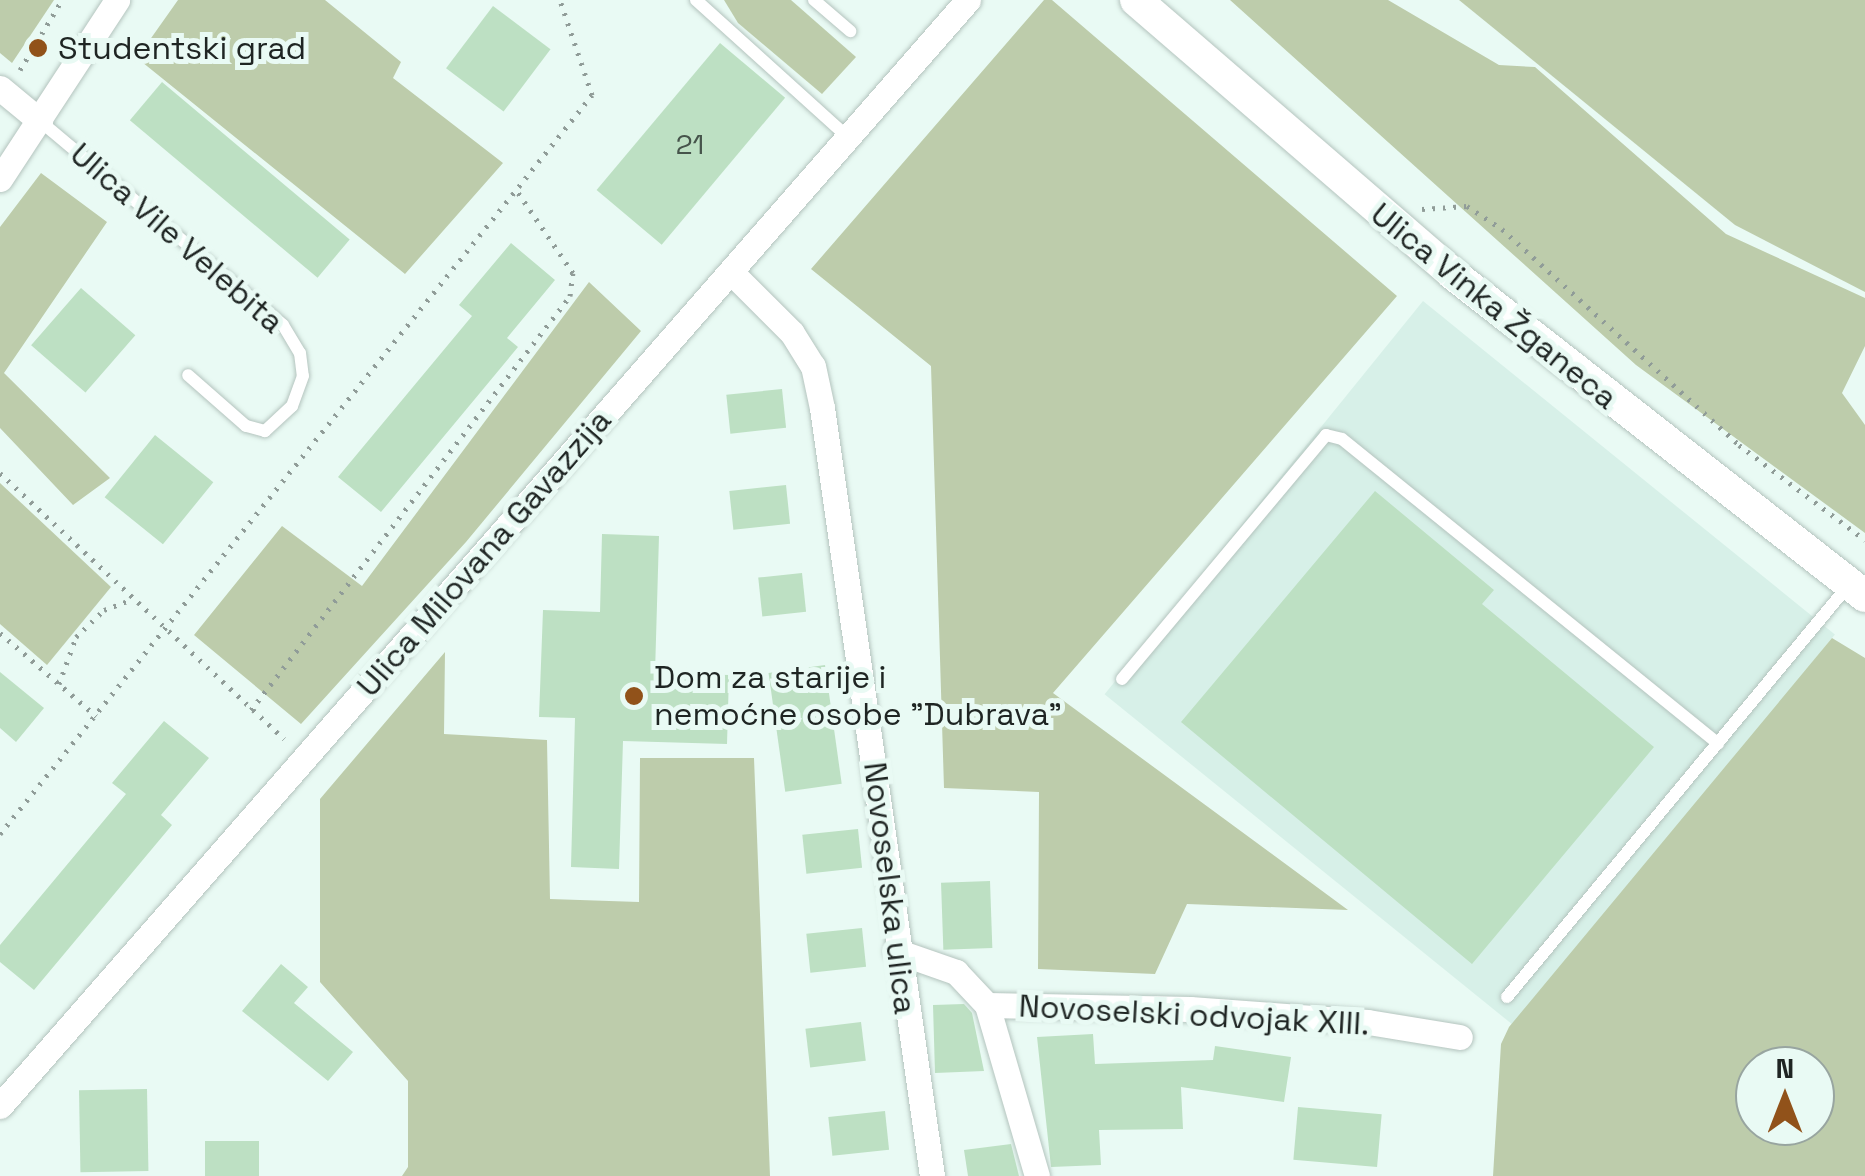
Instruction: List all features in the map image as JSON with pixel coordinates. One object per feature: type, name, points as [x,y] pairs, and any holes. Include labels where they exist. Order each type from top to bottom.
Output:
[{"type":"street","name":"Ulica Vile Velebita","points":[[0,179],[117,0]]},
{"type":"street","name":"Ulica Milovana Gavazzija","points":[[0,1106],[733,274],[968,0]]},
{"type":"street","name":"Ulica Vinka Žganeca","points":[[1136,0],[1452,274],[1857,590]]},
{"type":"street","name":"Ulica Vile Velebita","points":[[8,83],[40,121]]},
{"type":"street","name":"Novoselska ulica","points":[[733,274],[792,333],[813,366],[868,710],[896,950],[932,1176]]},
{"type":"street","points":[[896,950],[956,972],[986,1005]]},
{"type":"street","name":"Novoselski odvojak XIII.","points":[[1037,1176],[986,1005],[1190,1009],[1368,1022],[1460,1037]]},
{"type":"lane","points":[[696,0],[850,139]]},
{"type":"lane","points":[[814,0],[850,32]]},
{"type":"lane","name":"Ulica Vile Velebita","points":[[40,121],[283,325],[300,354],[303,376],[292,406],[265,431],[246,426],[188,374]]},
{"type":"lane","points":[[1122,679],[1326,435],[1342,439],[1718,743]]},
{"type":"lane","points":[[1507,998],[1718,743],[1857,590]]},
{"type":"path","points":[[8,83],[62,0]]},
{"type":"path","points":[[0,834],[592,95],[560,0]]},
{"type":"path","points":[[251,710],[570,296],[573,272],[518,191]]},
{"type":"path","points":[[1413,213],[1452,203],[1484,215],[1739,445],[1865,540]]},
{"type":"path","points":[[0,473],[165,632],[306,757]]},
{"type":"path","points":[[59,684],[76,638],[104,610],[131,600]]},
{"type":"path","points":[[0,633],[96,716]]},
{"type":"shaded area","points":[[1423,301],[1835,635],[1516,1028],[1105,694]]},
{"type":"green space","points":[[0,0],[54,0],[12,63],[0,53]]},
{"type":"green space","points":[[178,0],[325,0],[401,62],[393,78],[503,163],[405,274],[137,58]]},
{"type":"green space","points":[[724,0],[791,0],[856,57],[822,94],[738,23]]},
{"type":"green space","points":[[1044,0],[1052,0],[1397,296],[1053,693],[1348,910],[1187,904],[1155,974],[1038,969],[1039,792],[944,788],[931,366],[811,269]]},
{"type":"green space","points":[[1230,0],[1388,0],[1499,65],[1535,67],[1726,234],[1865,298],[1865,346],[1842,393],[1865,425],[1865,533],[1636,365]]},
{"type":"green space","points":[[1459,0],[1865,0],[1865,292],[1735,225]]},
{"type":"green space","points":[[41,173],[107,222],[4,373],[110,478],[73,505],[0,428],[0,227]]},
{"type":"green space","points":[[589,282],[641,331],[466,542],[301,724],[194,635],[282,526],[362,586]]},
{"type":"green space","points":[[0,483],[111,587],[47,665],[0,624]]},
{"type":"green space","points":[[1832,638],[1865,658],[1865,1176],[1493,1176],[1501,1044],[1509,1027]]},
{"type":"green space","points":[[445,652],[444,734],[547,740],[550,899],[639,902],[640,758],[754,758],[770,1176],[402,1176],[408,1167],[408,1081],[320,982],[320,799]]},
{"type":"building","points":[[493,6],[551,49],[504,112],[446,68]]},
{"type":"building","points":[[720,43],[785,98],[662,245],[597,190]]},
{"type":"building","points":[[162,82],[350,239],[318,278],[130,120]]},
{"type":"building","points":[[511,243],[555,280],[507,338],[518,347],[381,512],[338,477],[472,316],[459,305]]},
{"type":"building","points":[[81,288],[135,335],[85,393],[31,345]]},
{"type":"building","points":[[782,389],[786,428],[730,434],[726,395]]},
{"type":"building","points":[[155,435],[213,482],[163,544],[105,497]]},
{"type":"building","points":[[786,485],[790,524],[733,530],[729,491]]},
{"type":"building","points":[[1375,491],[1494,590],[1482,604],[1654,747],[1472,964],[1181,722]]},
{"type":"building","name":"Dom za starije i nemoćne osobe \"Dubrava\"","points":[[602,534],[659,536],[655,673],[729,675],[727,744],[623,741],[619,869],[571,867],[575,718],[539,717],[543,610],[600,612]]},
{"type":"building","points":[[802,573],[806,612],[762,616],[758,578]]},
{"type":"building","points":[[825,665],[842,784],[785,792],[769,673]]},
{"type":"building","points":[[0,672],[44,708],[16,742],[0,728]]},
{"type":"building","points":[[164,721],[209,758],[161,815],[172,825],[34,990],[0,962],[0,945],[126,794],[112,783]]},
{"type":"building","points":[[858,829],[862,868],[806,874],[802,835]]},
{"type":"building","points":[[990,881],[992,948],[943,950],[941,883]]},
{"type":"building","points":[[862,928],[866,967],[810,973],[806,934]]},
{"type":"building","points":[[281,964],[308,987],[294,1003],[353,1052],[328,1081],[242,1011]]},
{"type":"building","points":[[964,1004],[972,1013],[984,1071],[935,1073],[933,1005]]},
{"type":"building","points":[[861,1022],[866,1061],[810,1068],[805,1029]]},
{"type":"building","points":[[1093,1034],[1095,1064],[1213,1060],[1215,1046],[1291,1057],[1284,1102],[1181,1087],[1183,1129],[1099,1130],[1101,1165],[1051,1167],[1037,1037]]},
{"type":"building","points":[[147,1089],[148,1171],[80,1172],[79,1090]]},
{"type":"building","points":[[1298,1107],[1382,1114],[1377,1167],[1293,1160]]},
{"type":"building","points":[[885,1111],[889,1150],[832,1156],[828,1117]]},
{"type":"building","points":[[205,1141],[259,1141],[259,1176],[205,1176]]},
{"type":"building","points":[[1011,1144],[1019,1176],[968,1176],[964,1150]]},
{"type":"place","name":"Studentski grad","points":[[38,48]]},
{"type":"place","name":"Dom za starije i nemoćne osobe \"Dubrava\"","points":[[634,696]]}]
